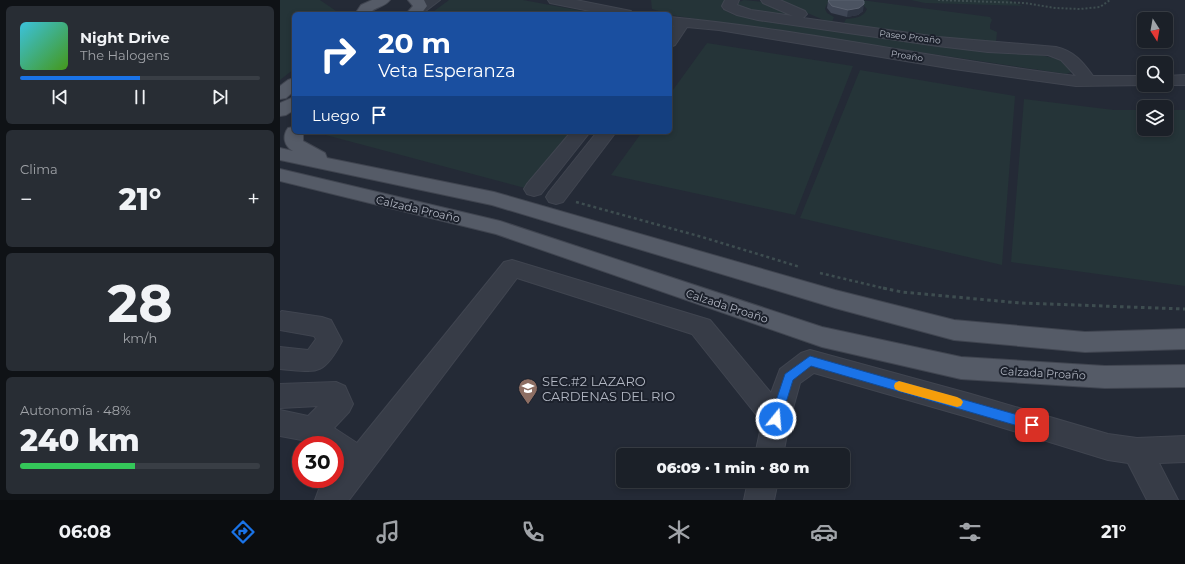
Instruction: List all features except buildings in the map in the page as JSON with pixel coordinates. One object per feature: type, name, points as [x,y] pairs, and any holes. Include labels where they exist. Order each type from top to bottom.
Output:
[{"type":"main road","points":[[353,0],[361,12]]},
{"type":"main road","points":[[363,12],[372,4],[383,0]]},
{"type":"main road","points":[[280,94],[292,85]]},
{"type":"main road","points":[[280,111],[292,103]]},
{"type":"main road","points":[[294,134],[294,144],[335,166]]},
{"type":"main road","points":[[280,154],[494,199],[835,299],[954,330],[1085,342],[1185,339]]},
{"type":"main road","name":"Calzada Proaño","points":[[280,175],[308,183],[500,228],[822,337],[961,368],[1105,377],[1185,376]]},
{"type":"main road","points":[[280,182],[308,183]]},
{"type":"street","points":[[415,8],[433,0]]},
{"type":"street","points":[[626,12],[629,0]]},
{"type":"street","name":"Paseo Proaño","points":[[732,0],[729,6],[736,11],[816,24],[954,43],[1042,50],[1063,54],[1074,62],[1088,81]]},
{"type":"street","points":[[568,1],[616,12]]},
{"type":"street","points":[[772,2],[802,15],[816,24]]},
{"type":"street","points":[[672,35],[676,22]]},
{"type":"street","name":"Proaño","points":[[676,22],[719,26],[954,64],[1076,80],[1137,81]]},
{"type":"street","points":[[1173,81],[1185,80]]},
{"type":"street","points":[[556,197],[605,134]]},
{"type":"street","points":[[534,189],[576,139],[593,150]]},
{"type":"street","points":[[330,500],[512,268],[701,327],[776,419]]},
{"type":"street","points":[[280,358],[314,361],[329,341],[322,327],[281,322]]},
{"type":"street","points":[[770,448],[776,419],[789,377],[810,361],[979,409],[1108,448],[1137,451],[1185,449]]},
{"type":"street","points":[[280,396],[336,394],[339,404],[313,430]]},
{"type":"street","points":[[280,423],[313,430],[361,461]]},
{"type":"street","points":[[1137,451],[1163,500]]},
{"type":"street","points":[[759,500],[762,488]]},
{"type":"path","points":[[938,0],[1025,3],[1055,8],[1080,9],[1100,7],[1110,0]]},
{"type":"path","points":[[556,197],[702,237],[801,268]]},
{"type":"path","points":[[816,272],[910,292],[1020,303],[1185,309]]},
{"type":"shaded area","points":[[280,0],[320,0],[338,12],[292,12],[292,71],[280,80]]},
{"type":"shaded area","points":[[449,0],[523,0],[588,12],[433,12]]},
{"type":"shaded area","points":[[651,0],[725,0],[722,9],[734,15],[918,43],[1041,55],[1061,60],[1072,72],[1066,74],[672,15],[672,12],[663,12],[652,9]]},
{"type":"shaded area","points":[[744,0],[764,2],[792,15],[789,17],[759,13],[735,7],[736,3]]},
{"type":"shaded area","points":[[777,0],[836,0],[827,4],[825,9],[827,13],[834,17],[832,22],[826,21]]},
{"type":"shaded area","points":[[861,0],[990,17],[992,20],[990,29],[997,32],[996,42],[966,41],[843,25],[846,19],[858,17],[865,12],[867,9],[861,3]]},
{"type":"shaded area","points":[[911,0],[1008,0],[1023,6],[925,3]]},
{"type":"shaded area","points":[[707,43],[853,66],[795,215],[611,175],[641,134],[672,134],[672,91]]},
{"type":"shaded area","points":[[860,70],[1015,96],[1002,265],[800,218]]},
{"type":"shaded area","points":[[1024,99],[1114,110],[1137,110],[1137,136],[1173,136],[1173,110],[1185,110],[1185,286],[1011,262]]},
{"type":"shaded area","points":[[322,134],[573,134],[525,188]]},
{"type":"slow traffic","points":[[899,386],[957,402]]},
{"type":"place","name":"SEC.#2 LAZARO CARDENAS DEL RIO","points":[[528,405]]},
{"type":"route","points":[[776,419],[789,377],[810,361],[971,406],[1032,425]]}]
